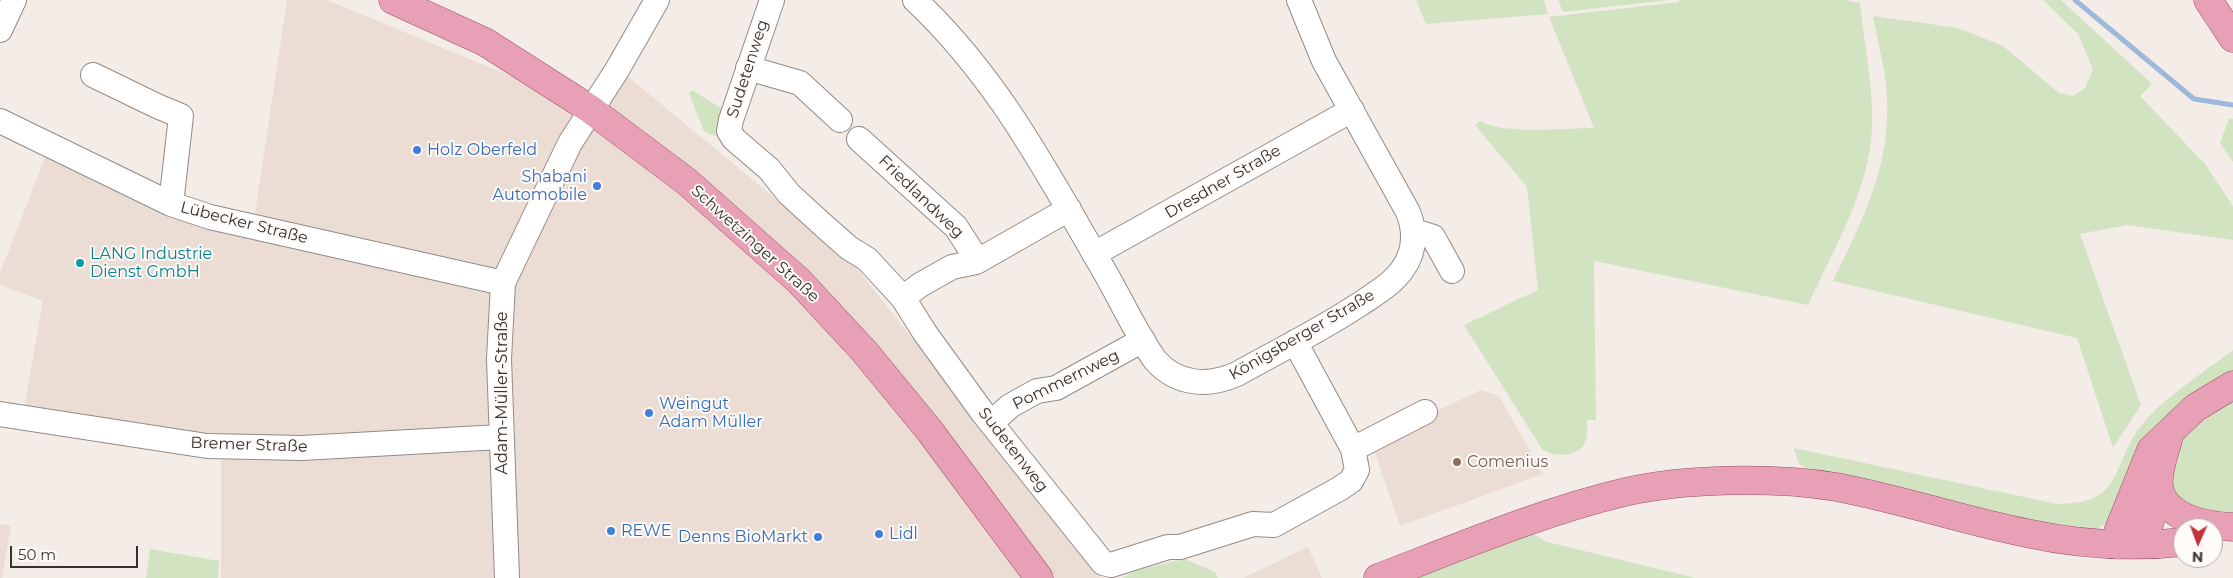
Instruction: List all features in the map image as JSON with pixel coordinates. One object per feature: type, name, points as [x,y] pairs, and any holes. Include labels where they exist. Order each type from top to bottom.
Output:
[{"type":"main road","name":"Schwetzinger Straße","points":[[393,0],[485,42],[590,109],[686,181],[799,281],[864,351],[929,430],[1039,578]]},
{"type":"main road","points":[[2208,0],[2233,38]]},
{"type":"main road","points":[[2129,544],[2118,532],[2151,450],[2169,435],[2195,408],[2233,385]]},
{"type":"main road","points":[[2129,544],[2147,532],[2159,487],[2160,468],[2169,435]]},
{"type":"main road","points":[[1378,578],[1561,510],[1626,492],[1680,484],[1729,481],[1786,481],[1834,487],[1879,496],[2025,533],[2066,540],[2129,544],[2173,542]]},
{"type":"main road","points":[[2159,487],[2166,502],[2177,512],[2195,522],[2233,527]]},
{"type":"street","points":[[0,29],[14,0]]},
{"type":"street","name":"Adam-Müller-Straße","points":[[507,578],[500,437],[499,359],[503,283],[570,143],[590,109],[617,70],[657,0]]},
{"type":"street","name":"Sudetenweg","points":[[772,0],[729,126],[731,135],[769,169],[789,194],[849,248],[867,259],[903,298],[925,333],[991,422],[1101,561],[1108,565],[1168,547],[1180,547],[1253,524],[1274,525],[1351,481],[1358,470],[1353,449],[1295,342]]},
{"type":"street","name":"Königsberger Straße","points":[[915,0],[956,42],[990,83],[1032,147],[1155,360],[1166,371],[1182,379],[1205,383],[1218,381],[1237,374],[1352,309],[1397,276],[1410,256],[1414,231],[1408,212],[1316,44],[1300,0]]},
{"type":"street","points":[[748,68],[800,83],[840,120]]},
{"type":"street","points":[[93,75],[181,116],[171,204]]},
{"type":"street","name":"Dresdner Straße","points":[[1094,254],[1352,110]]},
{"type":"street","name":"Lübecker Straße","points":[[0,121],[171,204],[210,217],[503,283]]},
{"type":"street","name":"Friedlandweg","points":[[859,139],[956,227],[978,260]]},
{"type":"street","points":[[903,298],[920,285],[952,267],[978,260],[1068,209]]},
{"type":"street","points":[[1414,231],[1432,237],[1452,271]]},
{"type":"street","name":"Pommernweg","points":[[991,422],[1010,406],[1037,391],[1056,388],[1143,340]]},
{"type":"street","points":[[1353,449],[1425,412]]},
{"type":"street","name":"Bremer Straße","points":[[0,414],[207,446],[302,448],[500,437]]},
{"type":"shaded area","points":[[287,0],[327,0],[590,109],[620,70],[851,261],[1102,578],[221,578],[221,450],[23,413],[43,301],[0,285],[0,273],[52,140],[178,198],[254,220]]},
{"type":"shaded area","name":"Comenius","points":[[1481,390],[1499,396],[1543,474],[1400,526],[1373,447],[1428,415]]},
{"type":"shaded area","points":[[0,524],[11,526],[2,578],[0,578]]},
{"type":"shaded area","points":[[1308,547],[1322,578],[1243,578]]},
{"type":"green space","points":[[1416,0],[1544,0],[1548,14],[1426,24]]},
{"type":"green space","points":[[1558,0],[1669,0],[1563,12]]},
{"type":"green space","points":[[1679,0],[1846,0],[1860,3],[1872,109],[1870,148],[1865,171],[1849,217],[1808,305],[1594,261],[1596,420],[1587,420],[1586,440],[1579,450],[1566,455],[1553,454],[1542,449],[1464,325],[1538,290],[1527,187],[1475,125],[1480,121],[1504,128],[1519,129],[1594,128],[1549,17],[1679,2]]},
{"type":"green space","points":[[2043,0],[2061,0],[2152,84],[2140,96],[2205,164],[2233,206],[2233,240],[2127,225],[2080,234],[2141,405],[2113,448],[2077,338],[1833,281],[1866,210],[1881,162],[1886,138],[1886,84],[1873,16],[1958,28],[2003,46],[2059,93],[2073,96],[2085,88],[2093,69],[2078,34]]},
{"type":"green space","points":[[692,90],[724,110],[715,136],[704,131],[689,94]]},
{"type":"green space","points":[[2229,119],[2233,119],[2233,162],[2220,143]]},
{"type":"green space","points":[[2233,350],[2233,372],[2114,518],[2097,529],[2022,520],[1819,476],[1799,464],[1794,448],[2057,504],[2082,502],[2094,498],[2109,486],[2135,434],[2155,410]]},
{"type":"green space","points":[[2233,395],[2233,515],[2200,515],[2170,489],[2173,452],[2193,423]]},
{"type":"green space","points":[[1532,533],[1547,542],[1696,578],[1418,578]]},
{"type":"green space","points":[[150,549],[219,561],[218,578],[146,578]]},
{"type":"green space","points":[[1185,559],[1215,572],[1218,578],[1122,578],[1136,570]]},
{"type":"waterway","points":[[2075,0],[2194,99],[2233,105]]},
{"type":"place","name":"Holz Oberfeld","points":[[417,150]]},
{"type":"place","name":"Shabani Automobile","points":[[597,186]]},
{"type":"place","name":"LANG Industrie Dienst GmbH","points":[[80,263]]},
{"type":"place","name":"Weingut Adam Müller","points":[[649,413]]},
{"type":"place","name":"Comenius","points":[[1457,462]]},
{"type":"place","name":"REWE","points":[[611,531]]},
{"type":"place","name":"Lidl","points":[[879,534]]},
{"type":"place","name":"Denns BioMarkt","points":[[818,537]]}]
